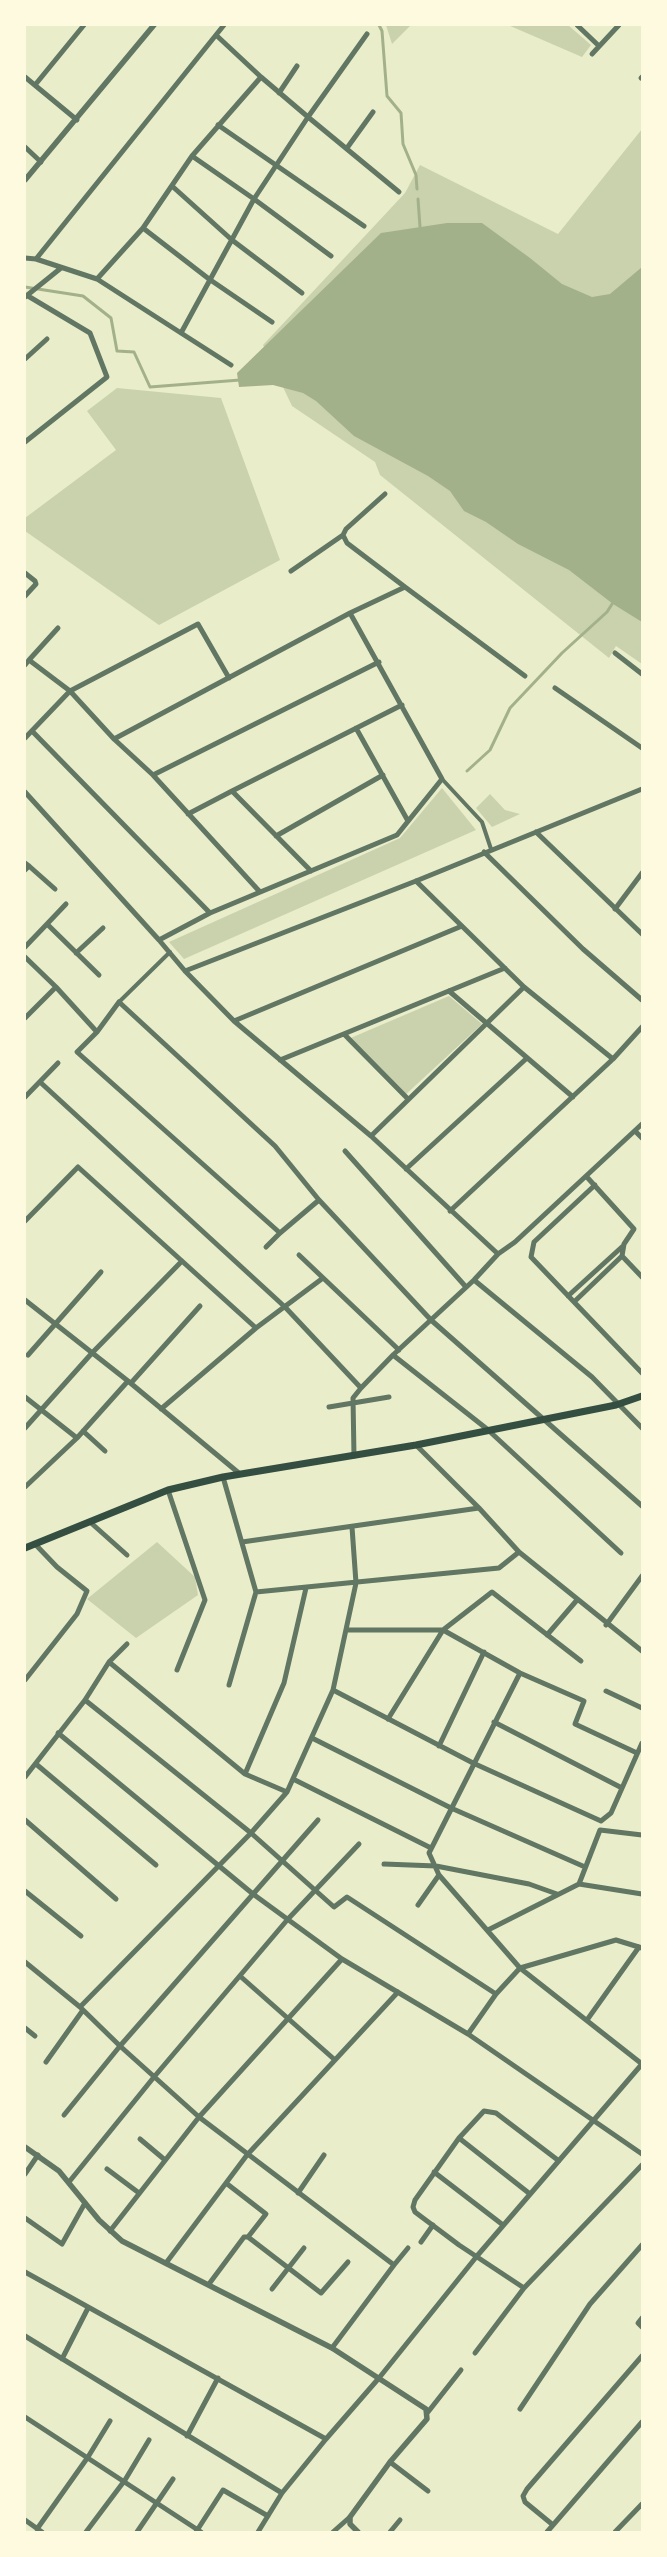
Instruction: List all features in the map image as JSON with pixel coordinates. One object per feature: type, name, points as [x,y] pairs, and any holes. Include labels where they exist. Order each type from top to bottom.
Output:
[{"type":"main road","points":[[25,1548],[168,1490],[223,1477],[416,1445],[487,1429],[616,1405],[642,1396]]},
{"type":"street","points":[[35,85],[84,25]]},
{"type":"street","points":[[25,180],[77,120],[154,25]]},
{"type":"street","points":[[36,259],[224,25]]},
{"type":"street","points":[[577,25],[599,46]]},
{"type":"street","points":[[592,54],[619,25]]},
{"type":"street","points":[[181,333],[254,199],[367,34]]},
{"type":"street","points":[[216,35],[261,78],[399,192]]},
{"type":"street","points":[[279,93],[297,66]]},
{"type":"street","points":[[25,77],[77,120]]},
{"type":"street","points":[[96,279],[143,228],[192,156],[261,78]]},
{"type":"street","points":[[346,148],[372,112]]},
{"type":"street","points":[[218,125],[364,226]]},
{"type":"street","points":[[25,147],[41,162]]},
{"type":"street","points":[[192,156],[331,256]]},
{"type":"street","points":[[172,186],[232,240],[302,293]]},
{"type":"street","points":[[143,228],[209,279],[272,322]]},
{"type":"street","points":[[25,258],[36,259],[96,279],[231,365]]},
{"type":"street","points":[[25,442],[107,377],[90,332],[28,295],[61,268]]},
{"type":"street","points":[[25,359],[47,340]]},
{"type":"street","points":[[291,571],[343,535],[385,494]]},
{"type":"street","points":[[343,535],[347,543],[525,676]]},
{"type":"street","points":[[25,574],[35,581],[36,584],[25,596]]},
{"type":"street","points":[[114,739],[350,613],[405,587]]},
{"type":"street","points":[[350,613],[379,662],[442,779],[482,822],[491,850]]},
{"type":"street","points":[[25,738],[70,691],[198,624],[229,678]]},
{"type":"street","points":[[58,628],[27,663],[70,691],[114,739],[153,774],[260,892]]},
{"type":"street","points":[[615,653],[642,674]]},
{"type":"street","points":[[153,774],[379,662]]},
{"type":"street","points":[[555,688],[642,748]]},
{"type":"street","points":[[188,814],[402,705]]},
{"type":"street","points":[[356,728],[408,821]]},
{"type":"street","points":[[32,731],[210,913]]},
{"type":"street","points":[[276,836],[383,776]]},
{"type":"street","points":[[159,940],[210,913],[397,835],[442,779]]},
{"type":"street","points":[[184,971],[416,881],[642,789]]},
{"type":"street","points":[[232,791],[311,871]]},
{"type":"street","points":[[25,792],[170,952],[184,971],[234,1021],[371,1136],[498,1254]]},
{"type":"street","points":[[536,832],[642,934]]},
{"type":"street","points":[[484,852],[583,949],[642,1000]]},
{"type":"street","points":[[26,867],[55,890]]},
{"type":"street","points":[[615,909],[642,873]]},
{"type":"street","points":[[416,881],[524,987],[613,1059]]},
{"type":"street","points":[[25,947],[66,904]]},
{"type":"street","points":[[47,924],[99,975]]},
{"type":"street","points":[[234,1021],[462,926]]},
{"type":"street","points":[[76,953],[103,928]]},
{"type":"street","points":[[170,952],[119,1002],[97,1032],[77,1052],[280,1233]]},
{"type":"street","points":[[25,957],[56,987],[97,1032]]},
{"type":"street","points":[[280,1060],[505,968]]},
{"type":"street","points":[[25,1018],[56,987]]},
{"type":"street","points":[[371,1136],[524,987]]},
{"type":"street","points":[[449,992],[573,1097]]},
{"type":"street","points":[[119,1002],[275,1146],[319,1200],[431,1320],[546,1419],[642,1506]]},
{"type":"street","points":[[450,1211],[613,1059],[642,1028]]},
{"type":"street","points":[[344,1034],[408,1099]]},
{"type":"street","points":[[406,1169],[527,1058]]},
{"type":"street","points":[[25,1097],[58,1063]]},
{"type":"street","points":[[40,1082],[285,1307],[361,1388]]},
{"type":"street","points":[[354,1456],[353,1398],[361,1388],[393,1355],[474,1280],[498,1254],[515,1242],[642,1124]]},
{"type":"street","points":[[635,1131],[642,1138]]},
{"type":"street","points":[[345,1151],[466,1287]]},
{"type":"street","points":[[25,1221],[78,1167],[256,1328]]},
{"type":"street","points":[[568,1296],[624,1244],[634,1229],[586,1176]]},
{"type":"street","points":[[594,1185],[534,1242],[531,1249],[531,1257],[641,1371]]},
{"type":"street","points":[[266,1247],[319,1200]]},
{"type":"street","points":[[574,1302],[622,1256],[624,1244]]},
{"type":"street","points":[[299,1256],[399,1350]]},
{"type":"street","points":[[622,1256],[642,1277]]},
{"type":"street","points":[[25,1428],[92,1353],[182,1261]]},
{"type":"street","points":[[28,1354],[101,1272]]},
{"type":"street","points":[[161,1409],[256,1328],[323,1278]]},
{"type":"street","points":[[474,1280],[592,1377],[616,1405],[642,1428]]},
{"type":"street","points":[[25,1300],[130,1382],[240,1474]]},
{"type":"street","points":[[25,1487],[77,1438],[200,1306]]},
{"type":"street","points":[[393,1355],[487,1429],[621,1553]]},
{"type":"street","points":[[25,1397],[77,1438]]},
{"type":"street","points":[[328,1406],[353,1404],[389,1397]]},
{"type":"street","points":[[83,1431],[104,1451]]},
{"type":"street","points":[[416,1445],[479,1508],[519,1552],[606,1624],[642,1651]]},
{"type":"street","points":[[223,1477],[256,1592],[229,1685]]},
{"type":"street","points":[[168,1490],[205,1600],[177,1670]]},
{"type":"street","points":[[242,1542],[479,1508]]},
{"type":"street","points":[[90,1522],[127,1555]]},
{"type":"street","points":[[46,2062],[82,2008],[251,1833],[287,1792],[333,1690],[356,1583],[352,1527]]},
{"type":"street","points":[[25,1680],[77,1614],[87,1591],[57,1567],[35,1544]]},
{"type":"street","points":[[256,1592],[499,1568],[519,1552]]},
{"type":"street","points":[[606,1624],[642,1576]]},
{"type":"street","points":[[245,1774],[284,1683],[306,1588]]},
{"type":"street","points":[[388,1719],[443,1630],[492,1592],[581,1660]]},
{"type":"street","points":[[547,1635],[577,1600]]},
{"type":"street","points":[[347,1630],[443,1630],[520,1673],[584,1701],[575,1724],[637,1753]]},
{"type":"street","points":[[25,1777],[85,1700],[109,1662],[127,1644]]},
{"type":"street","points":[[438,1746],[484,1652]]},
{"type":"street","points":[[109,1662],[245,1774],[287,1792]]},
{"type":"street","points":[[430,1851],[472,1763],[520,1673]]},
{"type":"street","points":[[333,1690],[472,1763],[601,1821],[611,1813],[642,1743]]},
{"type":"street","points":[[606,1691],[642,1708]]},
{"type":"street","points":[[85,1700],[251,1833],[334,1907],[347,1897],[496,1994]]},
{"type":"street","points":[[494,1722],[622,1788]]},
{"type":"street","points":[[58,1733],[253,1894],[342,1959],[468,2034],[594,2119],[642,2154]]},
{"type":"street","points":[[312,1738],[451,1808],[585,1867]]},
{"type":"street","points":[[36,1764],[156,1865]]},
{"type":"street","points":[[258,2532],[282,2494],[326,2439],[379,2378],[477,2256],[642,2064],[520,1968],[439,1875],[430,1851],[293,1779]]},
{"type":"street","points":[[25,1820],[116,1900]]},
{"type":"street","points":[[64,2115],[120,2046],[318,1820]]},
{"type":"street","points":[[578,1884],[600,1830],[642,1834]]},
{"type":"street","points":[[69,2182],[154,2077],[288,1920],[359,1844]]},
{"type":"street","points":[[384,1864],[436,1866],[529,1884],[557,1894]]},
{"type":"street","points":[[418,1905],[439,1875]]},
{"type":"street","points":[[488,1930],[578,1884],[642,1894]]},
{"type":"street","points":[[25,1891],[82,1936]]},
{"type":"street","points":[[468,2034],[496,1994],[520,1968],[616,1940],[640,1948],[587,2020]]},
{"type":"street","points":[[110,2231],[199,2117],[342,1959]]},
{"type":"street","points":[[25,1962],[82,2008],[120,2046],[199,2117],[394,2265]]},
{"type":"street","points":[[240,1976],[335,2060]]},
{"type":"street","points":[[166,2263],[247,2155],[398,1992]]},
{"type":"street","points":[[25,2028],[35,2036]]},
{"type":"street","points":[[524,2288],[433,2225],[416,2212],[413,2206],[434,2172],[459,2138],[480,2114],[489,2110],[559,2161]]},
{"type":"street","points":[[459,2138],[530,2194]]},
{"type":"street","points":[[140,2139],[165,2160]]},
{"type":"street","points":[[25,2148],[38,2155],[69,2182],[110,2231],[129,2245],[332,2348],[423,2406],[428,2412]]},
{"type":"street","points":[[25,2174],[38,2155]]},
{"type":"street","points":[[298,2192],[324,2155]]},
{"type":"street","points":[[475,2353],[524,2288],[642,2165]]},
{"type":"street","points":[[107,2169],[139,2193]]},
{"type":"street","points":[[434,2172],[503,2226]]},
{"type":"street","points":[[209,2284],[244,2238],[248,2237],[266,2214],[226,2182]]},
{"type":"street","points":[[25,2218],[62,2244],[85,2203]]},
{"type":"street","points":[[421,2242],[433,2225]]},
{"type":"street","points":[[248,2237],[322,2293],[348,2262]]},
{"type":"street","points":[[520,2409],[590,2304],[642,2246]]},
{"type":"street","points":[[272,2289],[304,2248]]},
{"type":"street","points":[[332,2348],[408,2248]]},
{"type":"street","points":[[25,2272],[326,2439]]},
{"type":"street","points":[[62,2359],[88,2308]]},
{"type":"street","points":[[642,2318],[638,2324],[642,2327]]},
{"type":"street","points":[[25,2336],[282,2494]]},
{"type":"street","points":[[553,2525],[525,2502],[523,2496],[642,2356]]},
{"type":"street","points":[[333,2532],[350,2516],[390,2462],[425,2422],[428,2412],[461,2370]]},
{"type":"street","points":[[187,2436],[218,2378]]},
{"type":"street","points":[[25,2417],[159,2502],[198,2531],[223,2490],[268,2516]]},
{"type":"street","points":[[25,2520],[39,2530],[110,2421]]},
{"type":"street","points":[[547,2532],[642,2422]]},
{"type":"street","points":[[86,2532],[125,2480],[149,2440]]},
{"type":"street","points":[[390,2462],[428,2491]]},
{"type":"street","points":[[137,2532],[174,2478]]},
{"type":"street","points":[[615,2532],[642,2504]]},
{"type":"street","points":[[350,2516],[350,2524],[358,2532]]},
{"type":"street","points":[[390,2532],[400,2520]]},
{"type":"shaded area","points":[[386,25],[411,25],[392,44]]},
{"type":"shaded area","points":[[508,25],[568,25],[591,45],[582,57]]},
{"type":"shaded area","points":[[642,129],[642,664],[616,646],[609,658],[380,475],[375,462],[292,406],[263,345],[405,193],[420,165],[558,234]]},
{"type":"shaded area","points":[[447,223],[482,223],[562,284],[592,297],[610,294],[642,267],[642,622],[613,604],[569,570],[518,544],[486,522],[464,511],[450,491],[428,476],[354,436],[316,401],[303,393],[273,385],[239,387],[237,373],[381,233]]},
{"type":"shaded area","points":[[117,388],[221,398],[280,560],[159,625],[25,531],[25,518],[116,450],[87,411]]},
{"type":"shaded area","points":[[442,788],[476,830],[184,959],[169,942],[400,838]]},
{"type":"shaded area","points":[[490,794],[505,810],[520,814],[492,827],[476,808]]},
{"type":"shaded area","points":[[449,996],[482,1024],[403,1097],[346,1040]]},
{"type":"shaded area","points":[[157,1542],[195,1577],[198,1595],[136,1638],[87,1599]]},
{"type":"waterway","points":[[379,25],[382,31],[387,96],[401,113],[403,144],[416,175],[417,189]]},
{"type":"waterway","points":[[418,199],[420,227]]},
{"type":"waterway","points":[[25,287],[83,296],[111,318],[117,351],[134,352],[150,387],[240,380]]},
{"type":"waterway","points":[[467,771],[490,750],[510,708],[562,653],[607,612],[614,601]]}]
